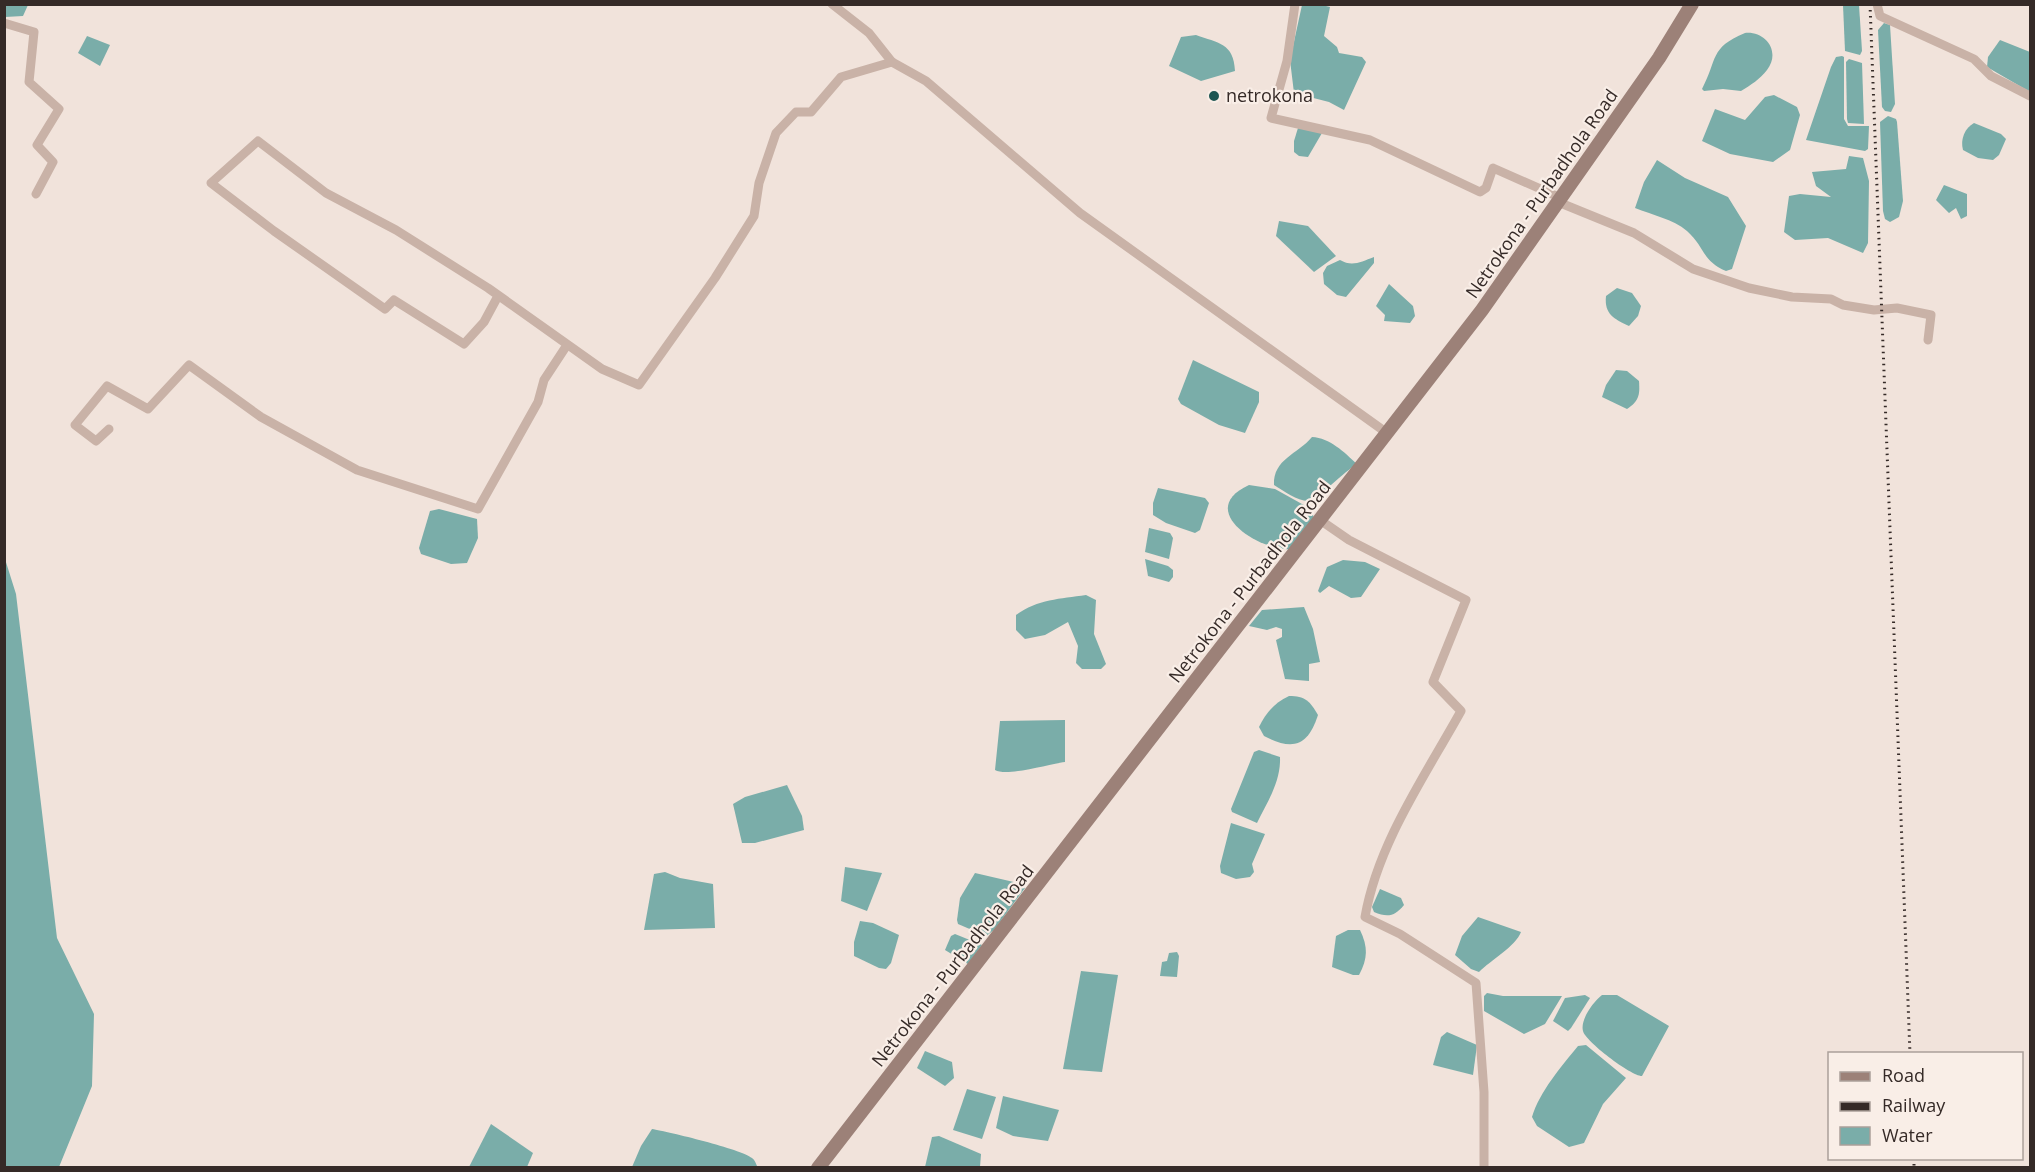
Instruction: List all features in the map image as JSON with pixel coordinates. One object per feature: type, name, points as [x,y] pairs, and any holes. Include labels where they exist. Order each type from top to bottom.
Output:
[{"type":"main road","name":"Netrokona - Purbadhola Road","points":[[818,1167],[1482,310],[1659,58],[1692,4]]},
{"type":"street","points":[[832,4],[869,33],[892,62],[926,81],[1080,213],[1387,433]]},
{"type":"street","points":[[1295,4],[1287,61],[1271,118],[1370,140],[1480,192],[1486,188],[1494,168],[1634,233],[1693,269],[1749,288],[1792,297],[1830,299],[1843,305],[1874,310],[1897,308],[1931,315],[1928,340]]},
{"type":"street","points":[[1876,4],[1880,16],[1974,59],[1991,76],[2031,96]]},
{"type":"street","points":[[4,23],[34,32],[29,82],[59,110],[37,146],[53,162],[36,194]]},
{"type":"street","points":[[498,296],[484,322],[464,344],[394,300],[385,309],[274,231],[211,183],[258,141],[326,193],[396,230],[498,296],[602,369],[639,385],[715,278],[754,216],[759,183],[776,133],[796,112],[811,112],[841,77],[892,62]]},
{"type":"street","points":[[109,429],[96,441],[75,425],[107,386],[148,409],[189,365],[261,417],[357,470],[478,509],[538,402],[543,380],[567,345]]},
{"type":"street","points":[[1320,520],[1349,540],[1466,600],[1433,682],[1461,711],[1389,843],[1370,889],[1365,917],[1400,934],[1476,983],[1484,1092],[1484,1167]]},
{"type":"water","points":[[1318,4],[1330,7],[1324,36],[1337,47],[1339,53],[1362,57],[1366,62],[1344,110],[1329,102],[1294,93],[1290,60],[1302,5]]},
{"type":"water","points":[[4,5],[28,5],[23,16],[5,17]]},
{"type":"water","points":[[1843,5],[1859,5],[1862,51],[1860,55],[1845,51]]},
{"type":"water","points":[[1884,23],[1890,25],[1895,104],[1891,112],[1885,111],[1882,107],[1878,30]]},
{"type":"water","points":[[1745,33],[1759,35],[1769,44],[1772,56],[1767,70],[1741,91],[1723,89],[1704,91],[1702,89],[1720,49],[1733,38]]},
{"type":"water","points":[[1196,35],[1228,49],[1232,55],[1235,71],[1201,81],[1169,66],[1181,37]]},
{"type":"water","points":[[87,36],[110,45],[100,66],[78,53]]},
{"type":"water","points":[[2000,40],[2030,52],[2030,92],[1987,67],[1988,57]]},
{"type":"water","points":[[1836,57],[1844,57],[1844,119],[1848,126],[1869,126],[1868,149],[1865,151],[1806,140],[1831,67]]},
{"type":"water","points":[[1849,59],[1862,63],[1864,124],[1848,123],[1847,119],[1846,62]]},
{"type":"water","points":[[1774,95],[1797,107],[1800,115],[1790,150],[1773,162],[1730,154],[1702,141],[1715,109],[1745,120],[1765,97]]},
{"type":"water","points":[[1888,116],[1896,119],[1897,122],[1903,201],[1899,217],[1890,222],[1885,219],[1883,211],[1880,122]]},
{"type":"water","points":[[1974,123],[2001,134],[2006,139],[1999,155],[1993,160],[1978,158],[1963,150],[1964,134]]},
{"type":"water","points":[[1298,128],[1322,133],[1308,157],[1299,156],[1294,152],[1294,141]]},
{"type":"water","points":[[1849,156],[1863,158],[1869,181],[1868,243],[1863,253],[1828,238],[1795,240],[1784,232],[1789,196],[1800,194],[1831,197],[1816,186],[1812,172],[1846,169]]},
{"type":"water","points":[[1657,160],[1685,178],[1728,197],[1746,226],[1732,269],[1726,271],[1712,263],[1693,237],[1681,227],[1669,220],[1635,208],[1644,182]]},
{"type":"water","points":[[1944,185],[1967,194],[1967,216],[1961,219],[1956,208],[1949,213],[1936,200]]},
{"type":"water","points":[[1279,221],[1308,226],[1336,256],[1314,272],[1276,236]]},
{"type":"water","points":[[1374,257],[1374,263],[1346,297],[1337,295],[1324,284],[1323,273],[1327,266],[1340,260],[1353,263]]},
{"type":"water","points":[[1389,284],[1413,306],[1415,316],[1410,323],[1384,321],[1385,315],[1376,306]]},
{"type":"water","points":[[1617,288],[1632,293],[1641,306],[1638,316],[1629,326],[1608,312],[1606,296]]},
{"type":"water","points":[[1193,360],[1259,392],[1259,402],[1245,433],[1219,425],[1181,404],[1178,399]]},
{"type":"water","points":[[1616,370],[1627,371],[1639,381],[1638,397],[1627,409],[1602,397],[1606,385]]},
{"type":"water","points":[[1312,437],[1331,443],[1357,464],[1312,500],[1304,501],[1274,485],[1275,476],[1282,463]]},
{"type":"water","points":[[1249,485],[1275,489],[1311,509],[1314,518],[1291,549],[1264,544],[1250,537],[1238,528],[1230,517],[1228,506],[1234,495]]},
{"type":"water","points":[[1158,488],[1205,498],[1209,503],[1200,530],[1195,533],[1166,523],[1153,515],[1153,503]]},
{"type":"water","points":[[439,509],[477,519],[478,538],[467,563],[451,564],[421,554],[419,548],[430,511]]},
{"type":"water","points":[[1149,528],[1170,533],[1173,538],[1169,559],[1145,552]]},
{"type":"water","points":[[5,559],[16,594],[57,938],[94,1014],[92,1086],[59,1167],[5,1167]]},
{"type":"water","points":[[1145,559],[1168,566],[1173,570],[1173,577],[1169,582],[1148,576]]},
{"type":"water","points":[[1343,560],[1365,562],[1380,569],[1361,597],[1351,598],[1329,586],[1320,593],[1318,591],[1327,567]]},
{"type":"water","points":[[1086,595],[1096,600],[1094,634],[1106,664],[1101,669],[1082,669],[1076,663],[1078,646],[1068,622],[1045,635],[1025,639],[1016,630],[1016,615],[1024,610],[1050,600]]},
{"type":"water","points":[[1304,607],[1313,629],[1320,662],[1309,664],[1309,681],[1285,679],[1276,640],[1282,637],[1282,629],[1276,627],[1267,630],[1249,626],[1262,610]]},
{"type":"water","points":[[1289,696],[1307,700],[1318,715],[1304,739],[1291,744],[1274,741],[1264,736],[1259,727],[1271,709]]},
{"type":"water","points":[[1065,720],[1065,762],[1018,771],[995,770],[1000,721]]},
{"type":"water","points":[[1259,750],[1280,757],[1280,766],[1276,783],[1257,823],[1232,812],[1231,809],[1254,752]]},
{"type":"water","points":[[787,785],[802,816],[804,830],[755,843],[742,843],[733,804],[745,797]]},
{"type":"water","points":[[1231,823],[1265,834],[1252,864],[1254,872],[1250,877],[1236,879],[1221,873],[1220,866]]},
{"type":"water","points":[[845,867],[882,873],[867,911],[841,901]]},
{"type":"water","points":[[665,872],[680,878],[713,884],[715,928],[644,930],[654,874]]},
{"type":"water","points":[[975,873],[1018,883],[1025,888],[994,930],[986,936],[958,924],[957,920],[960,898]]},
{"type":"water","points":[[1380,889],[1401,898],[1404,905],[1391,915],[1374,912],[1372,907]]},
{"type":"water","points":[[1478,917],[1521,932],[1509,948],[1479,972],[1471,969],[1455,955],[1462,936]]},
{"type":"water","points":[[860,921],[873,923],[899,935],[891,963],[886,969],[854,956],[854,942]]},
{"type":"water","points":[[1348,930],[1360,930],[1364,942],[1366,952],[1359,975],[1332,967],[1336,936]]},
{"type":"water","points":[[955,934],[982,945],[968,964],[945,950],[951,936]]},
{"type":"water","points":[[1177,952],[1179,956],[1177,977],[1160,976],[1162,962],[1167,961],[1169,953]]},
{"type":"water","points":[[1081,971],[1118,975],[1102,1072],[1063,1069]]},
{"type":"water","points":[[1487,993],[1503,996],[1562,996],[1545,1024],[1524,1034],[1484,1011],[1484,996]]},
{"type":"water","points":[[1585,995],[1590,998],[1568,1031],[1553,1021],[1565,998]]},
{"type":"water","points":[[1602,995],[1617,995],[1669,1026],[1642,1076],[1609,1057],[1583,1031],[1583,1022],[1588,1012]]},
{"type":"water","points":[[1447,1032],[1477,1045],[1473,1075],[1433,1065],[1441,1037]]},
{"type":"water","points":[[1586,1045],[1626,1078],[1603,1104],[1584,1143],[1569,1147],[1537,1126],[1532,1117],[1540,1098],[1558,1071],[1578,1046]]},
{"type":"water","points":[[925,1051],[952,1062],[954,1078],[945,1086],[917,1068]]},
{"type":"water","points":[[967,1089],[996,1097],[982,1139],[953,1130]]},
{"type":"water","points":[[1003,1096],[1059,1110],[1048,1141],[1013,1136],[996,1128]]},
{"type":"water","points":[[491,1124],[533,1153],[527,1167],[469,1167]]},
{"type":"water","points":[[652,1129],[734,1150],[752,1158],[757,1166],[632,1167],[641,1146]]},
{"type":"water","points":[[939,1136],[981,1154],[980,1167],[925,1167],[932,1137]]},
{"type":"railway","points":[[1870,4],[1910,1052]]},
{"type":"railway","points":[[1914,1160],[1914,1168]]},
{"type":"place","name":"netrokona","points":[[1214,96]]}]
